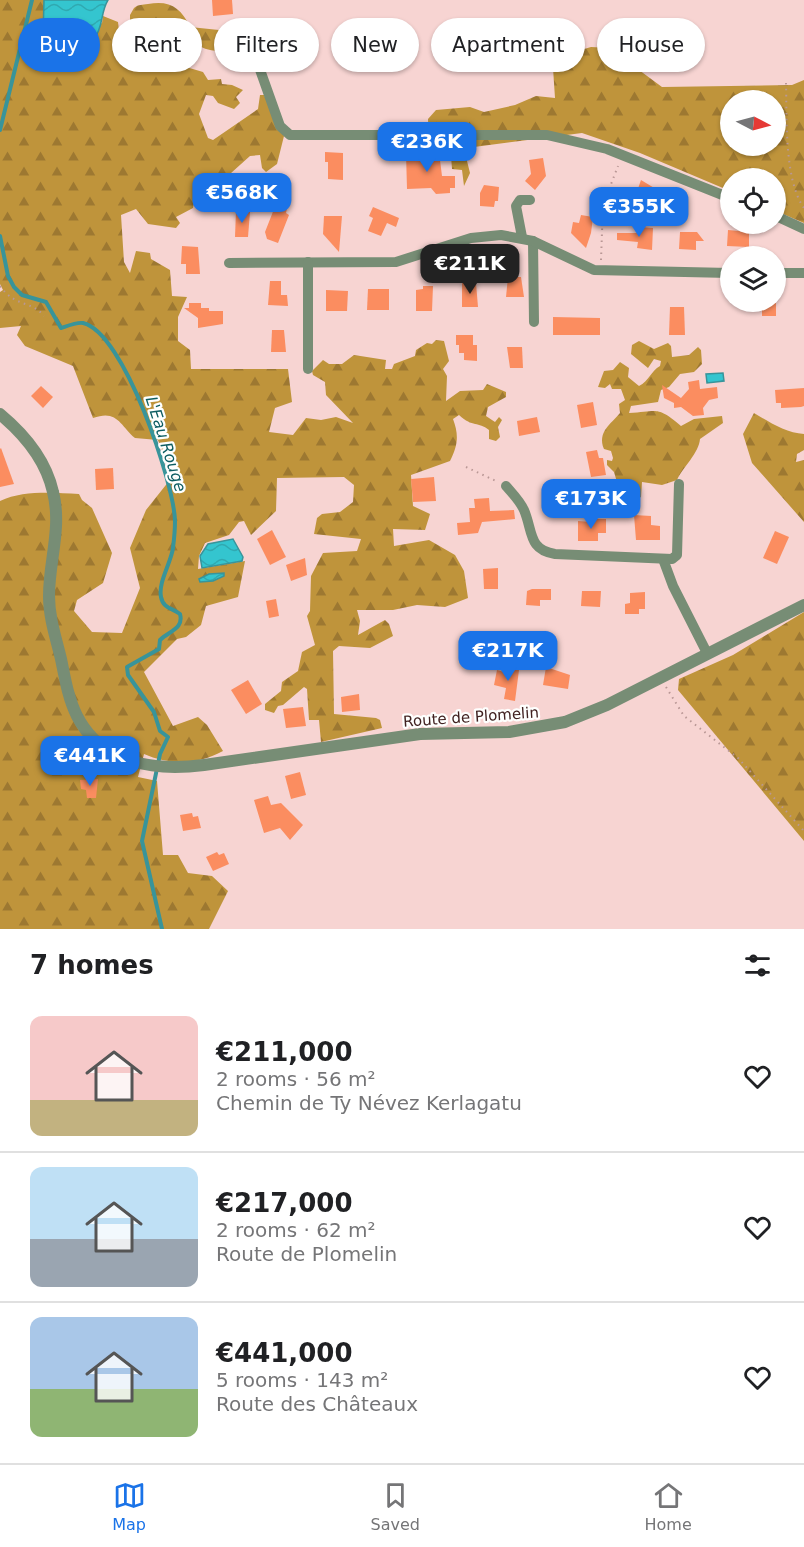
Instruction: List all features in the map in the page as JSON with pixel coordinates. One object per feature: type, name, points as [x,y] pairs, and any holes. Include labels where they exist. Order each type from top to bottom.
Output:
[{"type":"street","points":[[261,72],[280,126],[290,135],[547,135],[622,155],[720,194]]},
{"type":"street","points":[[522,237],[516,206],[520,200],[530,200]]},
{"type":"street","points":[[786,221],[804,229]]},
{"type":"street","points":[[229,262],[396,262],[481,235],[522,237],[579,264],[600,271],[720,273]]},
{"type":"street","points":[[533,241],[534,322]]},
{"type":"street","points":[[308,262],[308,369]]},
{"type":"street","points":[[786,273],[804,273]]},
{"type":"street","name":"Route de Plomelin","points":[[0,414],[22,435],[36,454],[53,493],[56,534],[50,613],[72,705],[83,725],[106,747],[128,760],[155,768],[204,765],[420,734],[535,728],[591,712],[804,605]]},
{"type":"street","points":[[506,486],[524,509],[531,539],[543,551],[555,554],[663,559],[676,558],[677,555],[680,484]]},
{"type":"street","points":[[663,559],[673,586],[707,653]]},
{"type":"path","points":[[786,83],[792,172],[799,200],[804,208]]},
{"type":"path","points":[[600,271],[603,205],[622,155]]},
{"type":"path","points":[[0,286],[15,302],[38,309],[44,316]]},
{"type":"path","points":[[466,467],[506,486]]},
{"type":"path","points":[[659,677],[684,716],[738,758],[804,831]]},
{"type":"green space","points":[[0,0],[44,0],[44,18],[18,18],[18,72],[100,72],[100,24],[103,16],[112,20],[112,72],[202,72],[208,80],[221,79],[222,84],[243,90],[236,97],[240,103],[234,109],[218,103],[213,96],[206,95],[199,114],[208,138],[213,140],[258,109],[260,95],[264,95],[284,136],[277,164],[266,172],[262,168],[260,155],[250,156],[221,182],[195,197],[193,208],[176,217],[180,223],[176,228],[148,224],[136,209],[121,215],[124,262],[130,273],[136,251],[150,253],[151,259],[170,270],[172,296],[187,297],[178,317],[178,341],[190,350],[191,369],[288,369],[292,402],[275,408],[269,432],[293,435],[306,418],[321,420],[336,417],[353,423],[326,395],[325,382],[313,375],[312,371],[323,360],[329,364],[342,364],[354,355],[386,360],[385,369],[392,369],[394,364],[415,356],[416,350],[427,343],[432,344],[436,340],[444,341],[449,361],[443,369],[447,376],[446,401],[460,391],[483,390],[487,384],[506,392],[506,397],[488,407],[486,416],[495,422],[499,417],[502,420],[498,427],[500,437],[496,441],[489,439],[489,430],[468,422],[459,415],[453,419],[457,440],[450,461],[411,475],[413,506],[430,514],[425,530],[393,529],[394,546],[429,540],[455,555],[464,571],[468,598],[445,607],[417,605],[393,610],[357,610],[360,621],[358,635],[385,620],[393,636],[370,648],[339,646],[333,651],[334,714],[376,718],[380,720],[382,728],[321,742],[319,720],[309,720],[307,689],[304,687],[283,705],[278,706],[274,713],[265,710],[265,704],[281,691],[282,682],[298,671],[302,652],[315,645],[307,616],[310,611],[311,576],[323,553],[357,551],[361,539],[314,534],[317,518],[322,514],[340,512],[353,502],[354,485],[344,477],[277,478],[276,511],[251,535],[244,521],[239,522],[229,535],[205,543],[199,556],[198,569],[245,561],[238,597],[206,606],[201,625],[186,637],[177,639],[144,672],[173,726],[198,717],[207,725],[223,751],[204,759],[184,762],[163,760],[144,754],[138,777],[157,781],[163,855],[178,855],[188,873],[212,876],[228,891],[209,929],[0,929],[0,501],[29,494],[79,494],[82,500],[92,508],[112,553],[103,583],[77,600],[74,611],[92,632],[122,633],[140,588],[130,548],[146,510],[173,476],[158,440],[135,438],[113,417],[93,418],[73,366],[25,346],[17,335],[21,326],[0,328],[0,292],[3,290],[0,284]]},
{"type":"green space","points":[[155,3],[168,4],[183,14],[185,18],[130,18],[134,8],[139,5]]},
{"type":"green space","points":[[202,28],[214,29],[214,51],[202,48]]},
{"type":"green space","points":[[597,47],[597,72],[642,72],[662,87],[792,85],[804,80],[804,223],[786,215],[786,168],[720,168],[720,187],[640,153],[582,133],[474,147],[466,157],[470,173],[464,186],[462,170],[452,169],[451,156],[446,145],[429,143],[428,119],[436,110],[470,107],[484,112],[515,105],[536,96],[555,98],[553,72],[585,72],[585,49]]},
{"type":"green space","points":[[639,341],[654,349],[668,343],[671,346],[672,357],[689,355],[698,347],[701,350],[702,364],[694,372],[680,374],[669,387],[661,390],[658,402],[631,406],[629,413],[661,412],[681,426],[694,419],[722,416],[723,423],[700,439],[697,449],[677,480],[662,485],[642,482],[641,497],[624,507],[615,505],[610,499],[610,483],[617,482],[614,472],[607,465],[607,460],[612,461],[613,458],[611,451],[604,449],[602,438],[606,429],[620,413],[619,404],[625,400],[621,389],[612,389],[610,384],[605,388],[598,387],[604,371],[613,370],[620,362],[629,368],[628,377],[639,386],[660,366],[661,361],[654,359],[648,368],[631,354],[632,345]]},
{"type":"green space","points":[[754,413],[784,429],[804,434],[804,450],[797,454],[796,462],[804,460],[804,522],[752,463],[743,434]]},
{"type":"green space","points":[[804,612],[804,841],[678,690],[679,679],[733,655]]},
{"type":"water","points":[[44,0],[108,0],[100,25],[100,18],[44,18]]},
{"type":"water","points":[[723,373],[724,381],[707,383],[706,374]]},
{"type":"water","points":[[233,539],[243,557],[242,561],[202,568],[200,556],[208,544]]},
{"type":"water","points":[[224,573],[224,576],[213,581],[200,582],[199,579],[209,574]]},
{"type":"building","points":[[212,0],[232,0],[233,14],[213,16]]},
{"type":"building","points":[[325,152],[343,153],[343,180],[328,179],[328,162],[325,162]]},
{"type":"building","points":[[439,152],[442,176],[455,176],[455,188],[450,188],[450,193],[436,194],[431,188],[407,189],[406,153]]},
{"type":"building","points":[[543,158],[546,176],[535,190],[525,181],[531,174],[529,160]]},
{"type":"building","points":[[641,180],[661,192],[655,204],[659,214],[633,203]]},
{"type":"building","points":[[484,185],[499,187],[498,201],[495,201],[494,207],[480,206],[480,193]]},
{"type":"building","points":[[289,199],[286,213],[289,215],[278,243],[267,239],[265,232],[276,204]]},
{"type":"building","points":[[373,207],[399,218],[396,227],[387,223],[381,236],[368,231],[373,218],[369,216]]},
{"type":"building","points":[[236,211],[250,212],[248,237],[235,237]]},
{"type":"building","points":[[581,215],[593,217],[586,248],[571,233],[573,222],[579,223]]},
{"type":"building","points":[[324,216],[342,216],[339,252],[323,234]]},
{"type":"building","points":[[639,227],[653,228],[652,250],[637,248],[638,242],[617,240],[617,233],[639,233]]},
{"type":"building","points":[[680,232],[697,232],[704,241],[696,241],[696,250],[679,249]]},
{"type":"building","points":[[728,234],[749,234],[749,246],[727,246]]},
{"type":"building","points":[[182,246],[198,247],[200,274],[186,274],[186,264],[181,264]]},
{"type":"building","points":[[508,277],[521,277],[524,297],[506,297]]},
{"type":"building","points":[[270,281],[281,281],[281,295],[287,295],[288,306],[268,305]]},
{"type":"building","points":[[462,283],[476,283],[478,307],[462,307]]},
{"type":"building","points":[[423,286],[433,286],[432,311],[416,311],[416,290],[423,289]]},
{"type":"building","points":[[368,289],[389,289],[389,310],[367,310]]},
{"type":"building","points":[[326,290],[348,291],[347,311],[326,311]]},
{"type":"building","points":[[189,303],[201,303],[201,308],[209,308],[209,311],[223,311],[223,324],[198,328],[198,318],[184,308],[189,308]]},
{"type":"building","points":[[670,307],[684,307],[685,335],[669,335]]},
{"type":"building","points":[[762,312],[776,312],[776,316],[762,316]]},
{"type":"building","points":[[553,317],[600,318],[600,335],[553,335]]},
{"type":"building","points":[[272,330],[284,330],[286,352],[271,352]]},
{"type":"building","points":[[456,335],[473,335],[473,345],[477,345],[477,361],[464,360],[464,353],[459,353],[459,345],[456,345]]},
{"type":"building","points":[[507,347],[522,347],[523,368],[510,368]]},
{"type":"building","points":[[699,380],[700,389],[717,387],[718,398],[709,400],[703,408],[704,415],[693,416],[681,407],[674,408],[674,403],[664,398],[662,385],[681,398],[689,389],[688,382]]},
{"type":"building","points":[[41,386],[53,397],[43,408],[31,396]]},
{"type":"building","points":[[804,388],[804,406],[781,408],[781,403],[776,403],[775,390]]},
{"type":"building","points":[[593,402],[597,425],[581,428],[577,405]]},
{"type":"building","points":[[537,417],[540,432],[519,436],[517,421]]},
{"type":"building","points":[[0,449],[14,484],[0,487]]},
{"type":"building","points":[[597,450],[599,458],[603,458],[606,475],[591,477],[586,452]]},
{"type":"building","points":[[113,468],[114,489],[96,490],[95,469]]},
{"type":"building","points":[[434,477],[436,501],[413,502],[411,479]]},
{"type":"building","points":[[489,498],[490,511],[514,510],[515,519],[482,522],[478,533],[458,535],[457,523],[470,522],[469,508],[475,508],[474,499]]},
{"type":"building","points":[[634,515],[651,516],[651,525],[660,526],[660,540],[636,540]]},
{"type":"building","points":[[591,519],[606,519],[606,533],[598,533],[598,541],[578,541],[578,521],[591,522]]},
{"type":"building","points":[[272,530],[286,557],[270,565],[257,539]]},
{"type":"building","points":[[775,531],[789,537],[777,564],[763,558]]},
{"type":"building","points":[[305,558],[307,575],[291,581],[286,565]]},
{"type":"building","points":[[498,568],[498,589],[484,589],[483,569]]},
{"type":"building","points":[[551,589],[551,600],[540,600],[540,606],[526,605],[527,591]]},
{"type":"building","points":[[582,591],[601,591],[600,607],[581,606]]},
{"type":"building","points":[[645,592],[645,609],[639,609],[639,614],[625,614],[625,604],[630,603],[630,593]]},
{"type":"building","points":[[276,599],[279,616],[269,618],[266,601]]},
{"type":"building","points":[[505,667],[519,670],[515,701],[504,699],[506,688],[494,685],[497,670],[504,672]]},
{"type":"building","points":[[546,667],[570,675],[568,689],[543,685]]},
{"type":"building","points":[[248,680],[262,704],[246,714],[231,690]]},
{"type":"building","points":[[359,694],[360,710],[342,712],[341,697]]},
{"type":"building","points":[[303,707],[306,726],[286,728],[283,709]]},
{"type":"building","points":[[300,772],[306,795],[291,799],[285,776]]},
{"type":"building","points":[[98,779],[96,798],[87,798],[86,790],[81,789],[80,780]]},
{"type":"building","points":[[268,796],[271,805],[281,803],[303,825],[290,840],[280,828],[264,833],[254,800]]},
{"type":"building","points":[[192,813],[193,817],[198,816],[201,828],[183,831],[180,815]]},
{"type":"building","points":[[217,852],[219,855],[224,853],[229,864],[213,871],[206,857]]},
{"type":"waterway","name":"L'Eau Rouge","points":[[0,130],[32,0]]},
{"type":"waterway","name":"L'Eau Rouge","points":[[0,236],[8,276],[14,287],[22,295],[46,302],[61,328],[83,323],[99,333],[115,352],[144,411],[166,475],[175,521],[173,548],[163,579],[161,597],[168,607],[180,614],[181,619],[178,626],[160,640],[159,649],[127,667],[128,675],[154,712],[160,731],[168,737],[160,754],[142,841],[162,929]]}]
